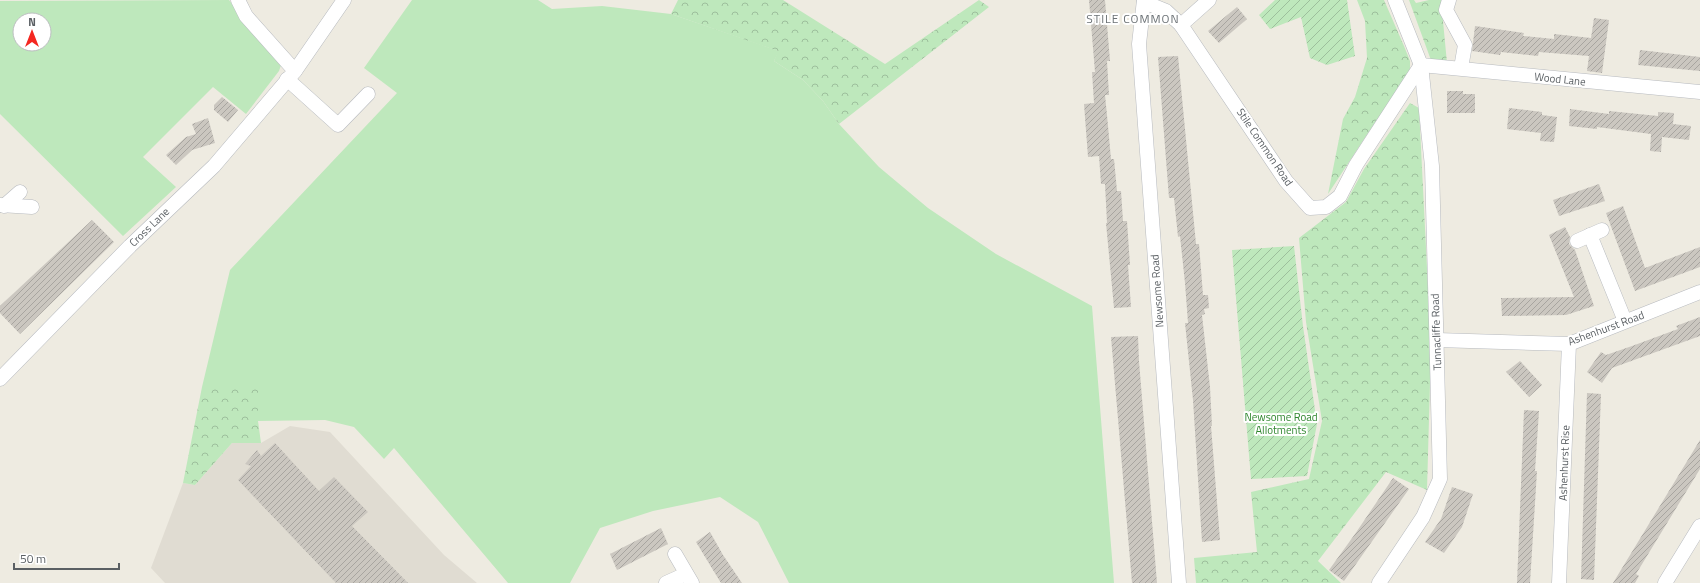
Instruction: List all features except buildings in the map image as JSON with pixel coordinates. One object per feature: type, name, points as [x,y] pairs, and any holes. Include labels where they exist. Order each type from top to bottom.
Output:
[{"type":"street","points":[[238,0],[246,16],[291,75],[338,125],[368,94]]},
{"type":"street","name":"Cross Lane","points":[[0,379],[130,246],[214,166],[291,75],[344,0]]},
{"type":"street","points":[[1181,25],[1209,0]]},
{"type":"street","name":"Tunnacliffe Road","points":[[1379,583],[1423,517],[1440,479],[1432,166],[1421,65],[1395,0]]},
{"type":"street","points":[[1449,0],[1446,10],[1465,45],[1461,68]]},
{"type":"street","name":"Stile Common Road","points":[[1144,1],[1166,11],[1181,25],[1286,181],[1310,208],[1326,207],[1340,196],[1356,165],[1421,65]]},
{"type":"street","name":"Newsome Road","points":[[1144,1],[1139,44],[1179,583]]},
{"type":"street","name":"Wood Lane","points":[[1421,65],[1700,92]]},
{"type":"street","points":[[2,205],[20,192]]},
{"type":"street","points":[[2,205],[32,207]]},
{"type":"street","points":[[1590,235],[1625,321]]},
{"type":"street","name":"Ashenhurst Road","points":[[1437,340],[1569,344],[1700,292]]},
{"type":"street","name":"Ashenhurst Rise","points":[[1560,583],[1569,344]]},
{"type":"street","points":[[1665,583],[1700,526]]},
{"type":"street","points":[[666,583],[689,578],[675,554]]},
{"type":"shaded area","points":[[290,426],[330,432],[444,555],[477,583],[165,583],[151,568],[183,483],[195,485],[232,443],[261,443]]},
{"type":"green space","points":[[229,0],[281,65],[279,71],[246,114],[213,87],[143,157],[176,187],[123,236],[0,114],[0,1]]},
{"type":"green space","points":[[412,0],[538,0],[552,9],[602,6],[671,14],[779,51],[774,61],[803,80],[823,101],[839,124],[879,167],[928,208],[996,254],[1092,306],[1114,583],[789,583],[758,522],[720,497],[653,511],[600,528],[570,583],[508,583],[394,448],[384,459],[354,427],[325,420],[258,421],[258,387],[202,387],[230,270],[397,93],[364,68]]},
{"type":"green space","points":[[678,0],[783,0],[885,64],[979,0],[989,7],[839,124],[823,101],[803,80],[774,61],[778,51],[671,14]]},
{"type":"green space","points":[[1275,0],[1347,0],[1355,56],[1327,65],[1310,58],[1301,17],[1270,29],[1259,15]]},
{"type":"green space","points":[[1357,0],[1384,0],[1410,61],[1410,75],[1372,127],[1328,194],[1343,119],[1355,97],[1367,58],[1365,21]]},
{"type":"green space","points":[[1409,0],[1414,0],[1416,3],[1429,0],[1441,0],[1447,63],[1432,63]]},
{"type":"green space","points":[[1410,103],[1419,108],[1431,348],[1427,490],[1386,472],[1318,561],[1341,583],[1196,583],[1194,558],[1257,552],[1251,492],[1309,479],[1322,421],[1306,322],[1299,238],[1346,202],[1364,169]]},
{"type":"green space","name":"Newsome Road Allotments","points":[[1294,246],[1303,326],[1317,424],[1307,476],[1251,479],[1232,250]]},
{"type":"green space","points":[[202,387],[258,387],[258,421],[261,443],[232,443],[195,485],[183,483]]},
{"type":"district","name":"STILE COMMON","points":[[1133,19]]}]
